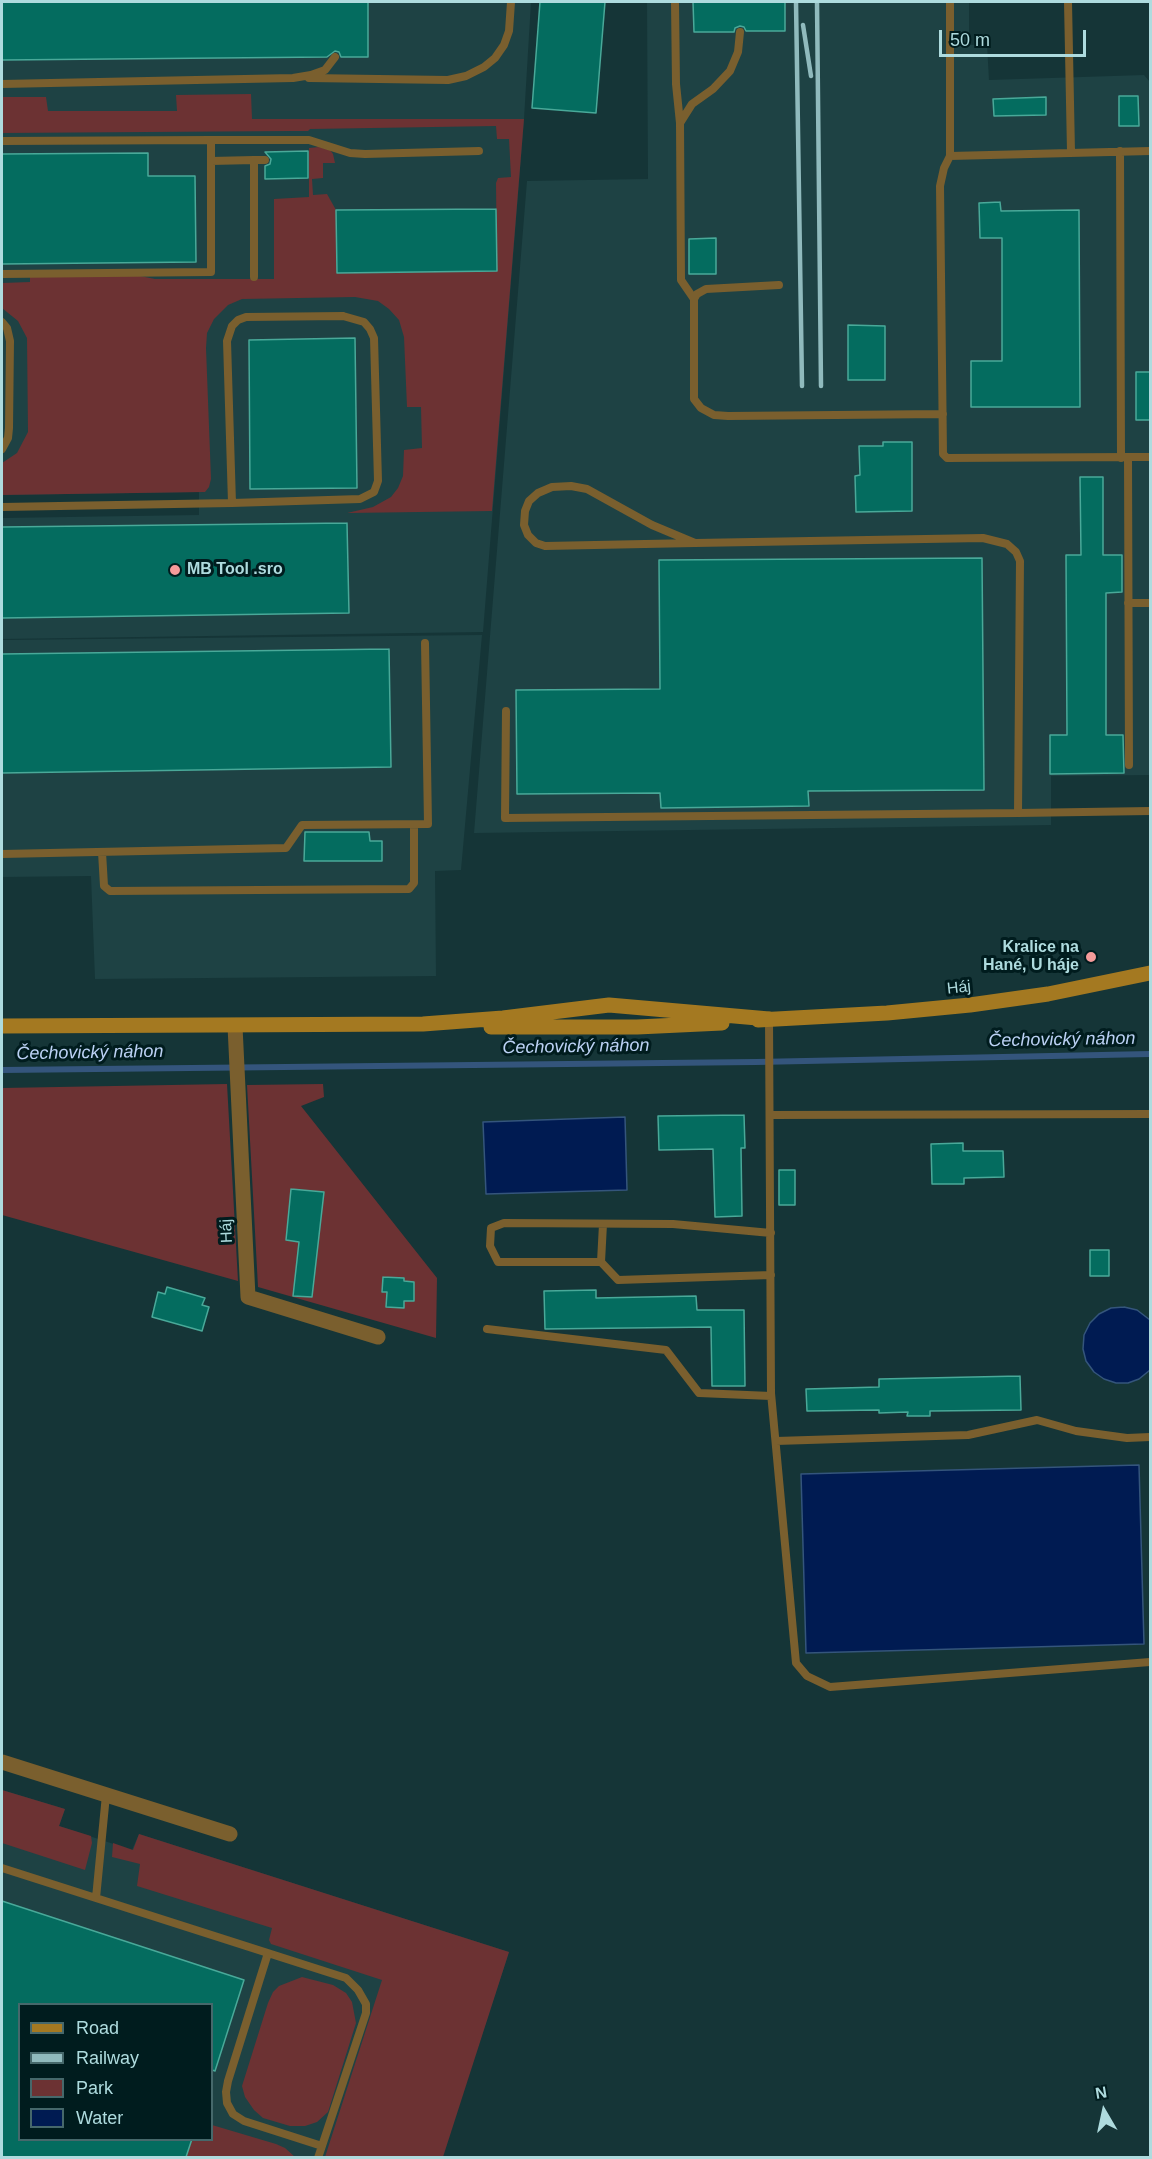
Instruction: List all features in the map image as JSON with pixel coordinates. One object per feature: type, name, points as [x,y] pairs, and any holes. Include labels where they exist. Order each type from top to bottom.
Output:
[{"type":"main road","name":"Háj","points":[[423,1024],[454,1027],[609,1027],[714,1024],[887,1013],[1048,994],[1150,973]]},
{"type":"main road","name":"Háj","points":[[2,1026],[423,1024],[503,1018],[609,1005],[768,1019]]},
{"type":"street","name":"Háj","points":[[235,1026],[248,1297],[378,1337]]},
{"type":"street","points":[[2,1762],[230,1834]]},
{"type":"lane","points":[[2,84],[293,78],[448,80],[484,67],[495,58],[504,45],[509,31],[511,2]]},
{"type":"lane","points":[[675,2],[676,84],[680,123],[681,280],[694,299],[694,399],[701,408],[714,415],[943,414]]},
{"type":"lane","points":[[950,2],[950,156],[944,168],[940,186],[943,454],[947,458],[1150,457]]},
{"type":"lane","points":[[1068,2],[1071,152]]},
{"type":"lane","points":[[680,123],[692,104],[730,71],[738,52],[740,32]]},
{"type":"lane","points":[[293,78],[325,70],[335,57]]},
{"type":"lane","points":[[2,274],[211,272],[211,140]]},
{"type":"lane","points":[[2,141],[309,140],[350,153],[365,154],[479,151]]},
{"type":"lane","points":[[1120,151],[1129,765]]},
{"type":"lane","points":[[950,156],[1150,151]]},
{"type":"lane","points":[[254,160],[254,277]]},
{"type":"lane","points":[[211,161],[265,160]]},
{"type":"lane","points":[[694,299],[701,290],[706,289],[779,285]]},
{"type":"lane","points":[[2,507],[232,503],[360,499],[374,492],[378,481],[375,344],[370,329],[364,322],[343,316],[250,317],[238,320],[232,326],[227,341],[232,503]]},
{"type":"lane","points":[[2,322],[7,328],[10,341],[9,428],[8,438],[2,449]]},
{"type":"lane","points":[[695,543],[652,525],[606,498],[580,487],[545,489],[532,497],[525,512],[524,525],[528,535],[536,543],[545,546],[983,538],[997,540],[1012,547],[1020,561],[1018,813]]},
{"type":"lane","points":[[1128,603],[1150,603]]},
{"type":"lane","points":[[2,854],[286,848],[302,825],[428,824],[425,643]]},
{"type":"lane","points":[[506,711],[505,818],[1150,811]]},
{"type":"lane","points":[[102,852],[104,886],[110,891],[409,889],[414,883],[414,825]]},
{"type":"lane","points":[[768,1019],[771,1115],[771,1396],[796,1663],[807,1676],[830,1687],[1150,1662]]},
{"type":"lane","points":[[771,1115],[1150,1114]]},
{"type":"lane","points":[[601,1262],[498,1262],[490,1246],[491,1228],[504,1223],[673,1224],[771,1233]]},
{"type":"lane","points":[[603,1224],[601,1262],[618,1280],[771,1275]]},
{"type":"lane","points":[[487,1329],[666,1350],[699,1393],[771,1396]]},
{"type":"lane","points":[[776,1441],[968,1435],[1038,1420],[1076,1431],[1127,1438],[1150,1437]]},
{"type":"lane","points":[[96,1898],[106,1795]]},
{"type":"lane","points":[[2,1868],[346,1978],[358,1990],[366,2004],[366,2013],[318,2157]]},
{"type":"lane","points":[[268,1953],[228,2081],[227,2103],[233,2114],[244,2121],[322,2146]]},
{"type":"shaded area","points":[[2,2],[531,2],[524,119],[483,632],[2,639],[2,518],[199,515],[199,492],[2,495]]},
{"type":"shaded area","points":[[647,2],[969,2],[969,45],[987,44],[989,80],[1144,75],[1150,82],[1150,775],[1051,776],[1051,825],[474,833],[527,181],[648,179]]},
{"type":"shaded area","points":[[482,635],[461,870],[435,871],[436,976],[95,979],[91,876],[2,877],[2,640]]},
{"type":"shaded area","points":[[2,1790],[65,1809],[59,1826],[132,1850],[139,1834],[509,1952],[442,2157],[2,2157]]},
{"type":"green space","points":[[251,94],[252,119],[524,119],[492,511],[347,513],[373,507],[391,497],[403,476],[404,450],[422,448],[421,407],[407,407],[404,337],[399,320],[378,301],[355,297],[242,299],[228,305],[214,319],[207,333],[206,348],[211,479],[205,492],[2,495],[2,463],[17,453],[28,432],[27,338],[18,321],[2,308],[2,283],[30,282],[30,277],[135,275],[155,279],[274,279],[274,199],[309,197],[309,148],[319,147],[330,150],[335,163],[323,163],[323,178],[312,179],[313,195],[327,194],[336,210],[337,273],[497,271],[496,183],[498,178],[511,177],[509,139],[497,139],[496,126],[310,129],[308,131],[2,133],[2,97],[46,97],[48,111],[177,111],[176,95]]},
{"type":"green space","points":[[227,1084],[238,1281],[2,1215],[2,1088]]},
{"type":"green space","points":[[323,1084],[324,1097],[301,1106],[437,1278],[436,1338],[258,1287],[247,1085]]},
{"type":"green space","points":[[2,1790],[65,1809],[59,1826],[91,1836],[92,1843],[85,1870],[2,1843]]},
{"type":"green space","points":[[139,1834],[509,1952],[443,2157],[325,2157],[382,1980],[271,1944],[269,1940],[272,1928],[137,1886],[140,1864],[112,1857],[113,1843],[133,1850]]},
{"type":"green space","points":[[302,1977],[333,1985],[346,1993],[352,2002],[356,2023],[328,2112],[317,2122],[305,2126],[290,2126],[263,2118],[245,2097],[242,2086],[273,1992],[279,1986]]},
{"type":"green space","points":[[213,2125],[276,2144],[295,2157],[186,2157],[192,2141],[213,2141]]},
{"type":"water","points":[[625,1117],[627,1190],[486,1194],[483,1122]]},
{"type":"water","points":[[1124,1307],[1137,1310],[1150,1320],[1150,1370],[1139,1379],[1128,1383],[1116,1383],[1094,1372],[1086,1361],[1083,1349],[1084,1335],[1090,1323],[1099,1314],[1111,1308]]},
{"type":"water","points":[[1139,1465],[1144,1644],[806,1653],[801,1474]]},
{"type":"building","points":[[2,2],[368,2],[368,57],[341,57],[339,52],[335,51],[327,57],[2,60]]},
{"type":"building","points":[[540,2],[605,2],[596,113],[532,108]]},
{"type":"building","points":[[693,2],[785,2],[785,31],[746,31],[740,26],[735,28],[734,32],[694,32]]},
{"type":"building","points":[[1119,96],[1138,96],[1139,126],[1119,126]]},
{"type":"building","points":[[1046,97],[1046,115],[994,116],[993,99]]},
{"type":"building","points":[[308,151],[308,178],[265,179],[265,166],[270,164],[271,159],[265,152]]},
{"type":"building","points":[[148,153],[148,176],[195,176],[196,262],[2,264],[2,154]]},
{"type":"building","points":[[1000,202],[1001,211],[1079,210],[1080,407],[971,407],[971,361],[1002,361],[1002,238],[980,238],[979,203]]},
{"type":"building","points":[[496,209],[497,271],[337,273],[336,210]]},
{"type":"building","points":[[716,238],[716,274],[689,274],[689,239]]},
{"type":"building","points":[[848,325],[885,326],[885,380],[848,380]]},
{"type":"building","points":[[355,338],[357,488],[250,489],[249,340]]},
{"type":"building","points":[[1136,372],[1150,372],[1150,420],[1136,420]]},
{"type":"building","points":[[883,442],[912,442],[912,511],[856,512],[855,476],[860,475],[859,446],[883,446]]},
{"type":"building","points":[[1080,477],[1103,477],[1103,555],[1122,555],[1122,592],[1106,593],[1106,735],[1123,735],[1124,773],[1050,774],[1050,735],[1067,735],[1066,555],[1081,555]]},
{"type":"building","name":"MB Tool .sro","points":[[347,523],[349,613],[2,618],[2,527]]},
{"type":"building","points":[[982,558],[984,790],[808,791],[809,806],[661,808],[660,793],[517,794],[516,690],[660,689],[659,560]]},
{"type":"building","points":[[389,649],[391,767],[2,773],[2,654]]},
{"type":"building","points":[[305,832],[369,832],[370,841],[382,841],[382,861],[304,861]]},
{"type":"building","points":[[744,1115],[745,1148],[741,1148],[742,1216],[715,1217],[713,1149],[659,1150],[658,1116]]},
{"type":"building","points":[[963,1143],[963,1151],[1003,1151],[1004,1177],[964,1178],[964,1184],[932,1184],[931,1144]]},
{"type":"building","points":[[779,1170],[795,1170],[795,1205],[779,1205]]},
{"type":"building","points":[[291,1189],[324,1192],[312,1297],[293,1296],[299,1242],[286,1240]]},
{"type":"building","points":[[1090,1250],[1109,1250],[1109,1276],[1090,1276]]},
{"type":"building","points":[[383,1277],[404,1278],[404,1281],[414,1282],[414,1301],[404,1301],[404,1308],[386,1307],[387,1292],[382,1292]]},
{"type":"building","points":[[167,1287],[205,1298],[202,1305],[209,1307],[202,1331],[152,1317],[158,1292],[165,1294]]},
{"type":"building","points":[[596,1290],[596,1298],[696,1296],[697,1310],[744,1310],[745,1386],[712,1386],[711,1327],[545,1329],[544,1291]]},
{"type":"building","points":[[1020,1376],[1021,1410],[930,1411],[930,1416],[907,1416],[908,1412],[879,1413],[879,1410],[807,1411],[806,1389],[879,1387],[879,1379]]},
{"type":"building","points":[[2,1901],[244,1980],[215,2071],[213,2070],[213,2003],[18,2003],[18,2141],[191,2141],[186,2157],[2,2157]]},
{"type":"waterway","name":"Čechovický náhon","points":[[2,1070],[756,1062],[1150,1054]]},
{"type":"railway","points":[[796,2],[802,386]]},
{"type":"railway","points":[[817,2],[821,386]]},
{"type":"railway","points":[[803,25],[811,76]]},
{"type":"place","name":"MB Tool .sro","points":[[175,570]]},
{"type":"place","name":"Kralice na Hané, U háje","points":[[1091,957]]}]
